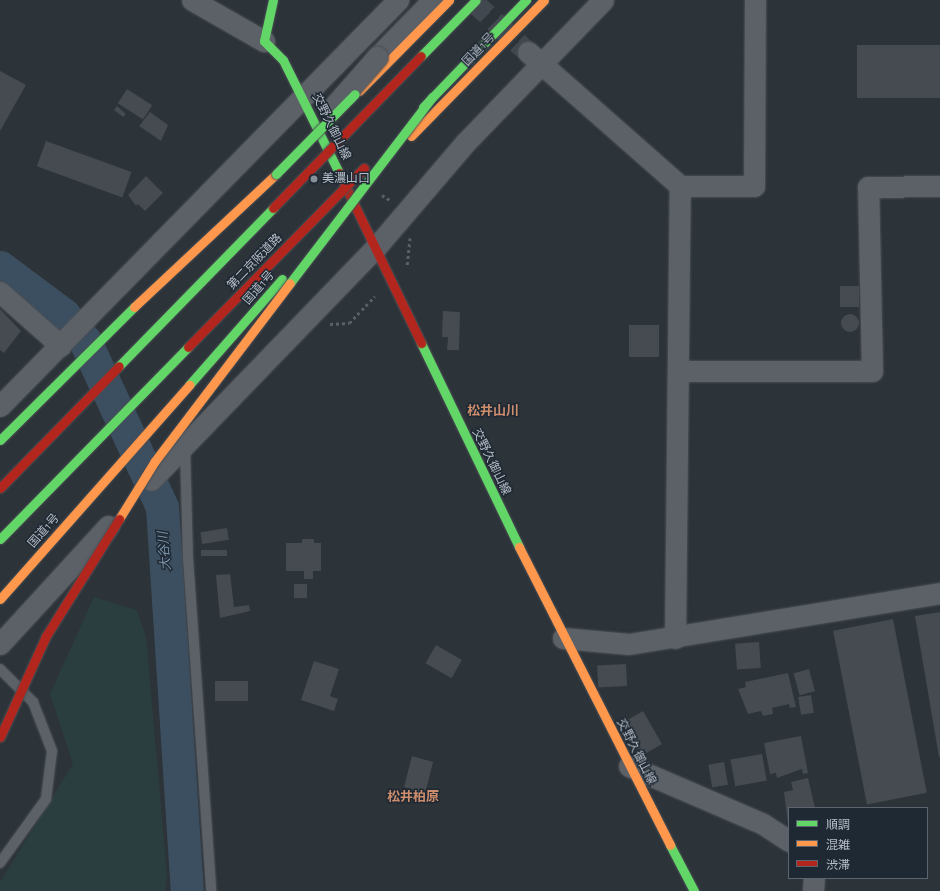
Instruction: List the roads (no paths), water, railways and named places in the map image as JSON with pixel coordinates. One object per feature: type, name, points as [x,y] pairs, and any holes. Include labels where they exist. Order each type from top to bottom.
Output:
[{"type":"main road","points":[[264,41],[273,0]]},
{"type":"main road","points":[[0,440],[74,364],[276,174],[449,0]]},
{"type":"main road","name":"第二京阪道路","points":[[0,488],[476,0]]},
{"type":"main road","name":"第二京阪道路","points":[[0,539],[526,0]]},
{"type":"main road","name":"国道1号","points":[[2,597],[397,151],[544,0]]},
{"type":"main road","name":"交野久御山線","points":[[264,41],[283,60],[303,98],[377,246],[563,638],[691,890]]},
{"type":"main road","points":[[0,737],[46,636],[155,461],[432,97]]},
{"type":"main road","points":[[0,482],[24,462]]},
{"type":"street","points":[[192,0],[264,41]]},
{"type":"street","points":[[0,406],[64,344],[398,0]]},
{"type":"street","points":[[276,174],[377,57],[433,0]]},
{"type":"street","points":[[0,644],[185,443],[377,246],[535,58],[603,0]]},
{"type":"street","points":[[535,58],[680,186],[754,186],[755,0]]},
{"type":"street","points":[[676,638],[680,186]]},
{"type":"street","points":[[678,371],[872,371],[868,187],[940,186]]},
{"type":"street","points":[[0,292],[64,344]]},
{"type":"street","points":[[563,638],[629,644],[676,638],[940,593]]},
{"type":"street","points":[[629,766],[763,824],[788,840]]},
{"type":"street","points":[[813,891],[814,879]]},
{"type":"lane","points":[[185,443],[188,558],[211,891]]},
{"type":"lane","points":[[0,669],[33,702],[52,751],[46,799],[0,863]]},
{"type":"waterway","name":"大谷川","points":[[0,267],[63,314],[85,341],[162,507],[187,891]]},
{"type":"tunnel","points":[[472,0],[528,52]]},
{"type":"place","name":"美濃山口","points":[[314,179]]},
{"type":"district","name":"松井山川","points":[[493,412]]},
{"type":"district","name":"松井柏原","points":[[413,798]]}]
